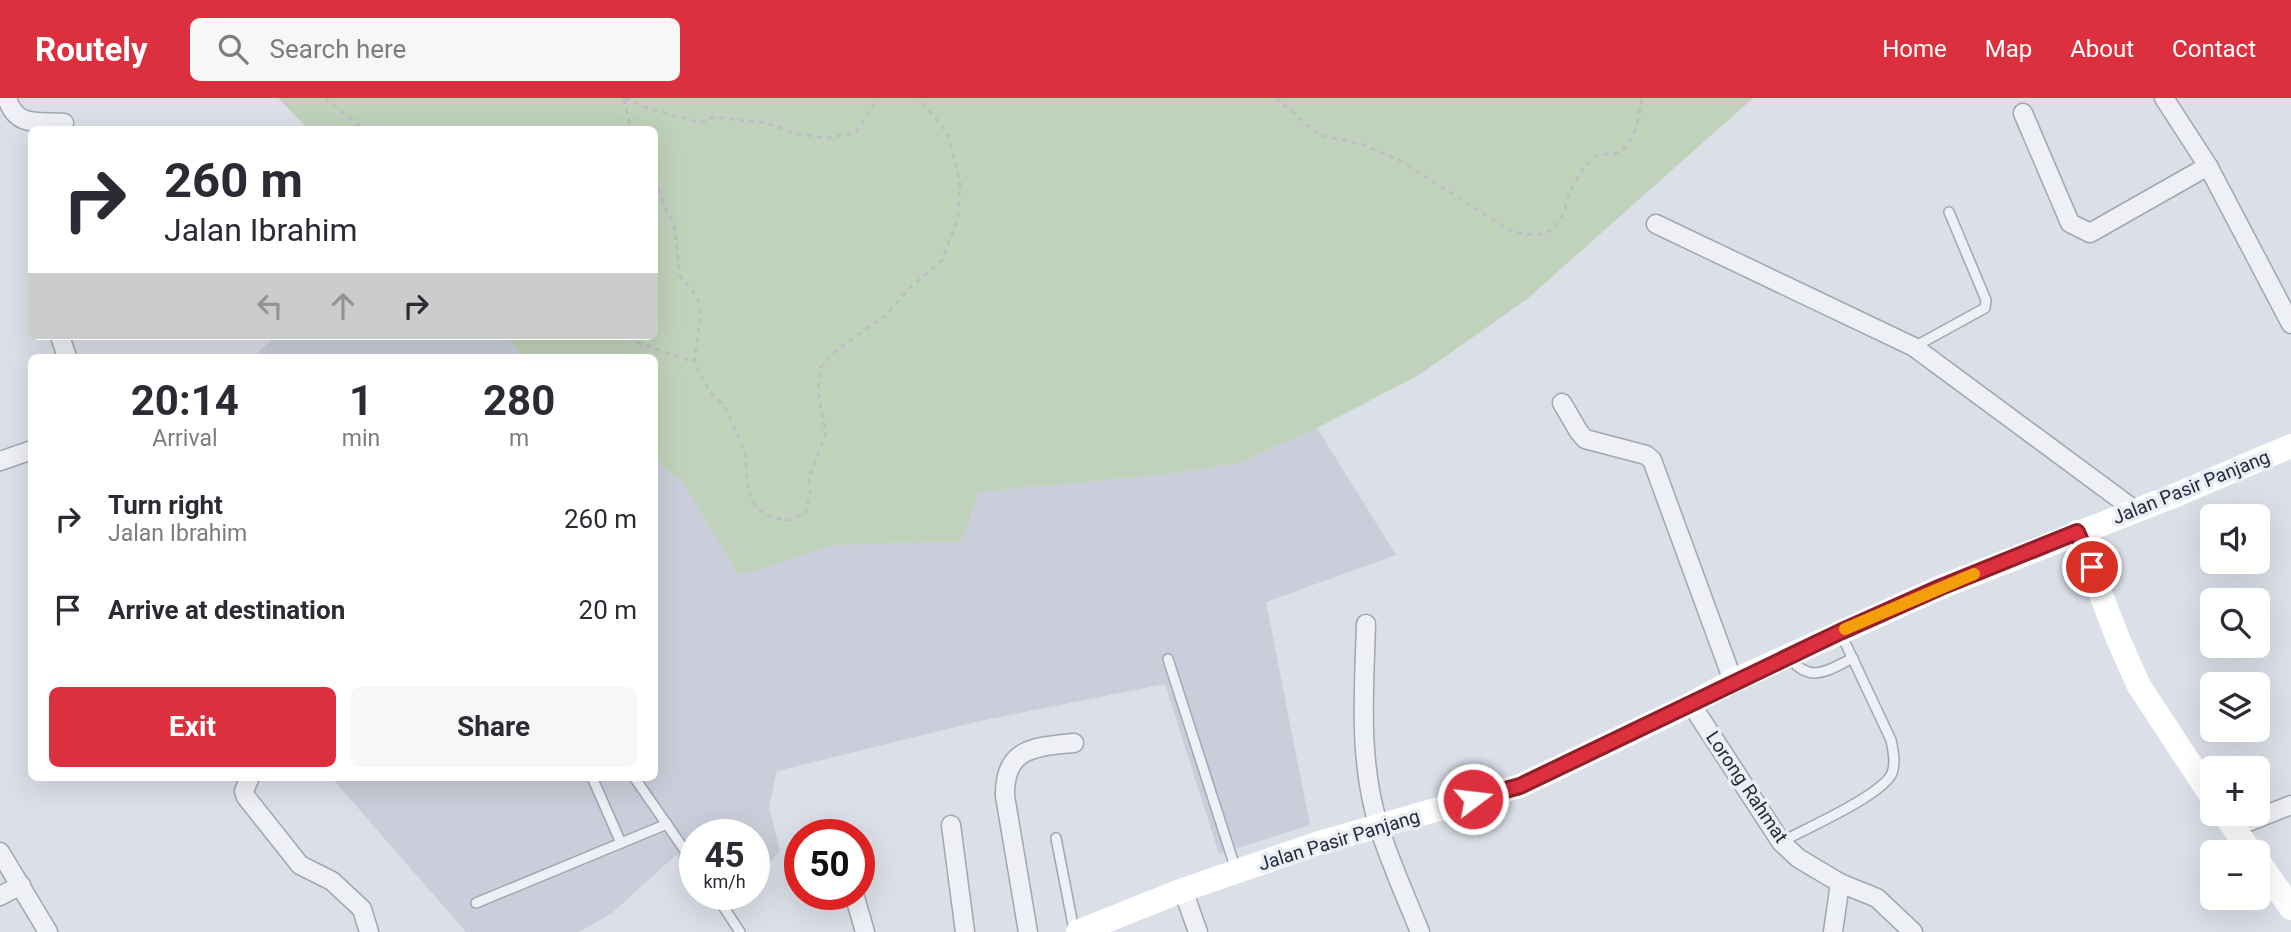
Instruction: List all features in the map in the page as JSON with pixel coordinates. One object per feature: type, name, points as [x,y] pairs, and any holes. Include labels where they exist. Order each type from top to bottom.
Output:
[{"type":"main road","name":"Jalan Pasir Panjang","points":[[1076,932],[1183,890],[1378,825],[1520,786],[1734,681],[1941,587],[2291,446]]},
{"type":"main road","points":[[2077,532],[2139,686],[2200,779]]},
{"type":"main road","points":[[2270,879],[2291,908]]},
{"type":"street","points":[[7,98],[14,115],[20,120],[64,123]]},
{"type":"street","points":[[2164,98],[2208,166],[2291,324]]},
{"type":"street","points":[[2023,113],[2070,223],[2090,233],[2208,166]]},
{"type":"street","points":[[1656,224],[1914,347],[2136,510]]},
{"type":"street","points":[[1562,403],[1585,439],[1646,455],[1652,460],[1734,681]]},
{"type":"street","points":[[0,461],[28,451]]},
{"type":"street","points":[[1366,624],[1363,720],[1365,757],[1378,825],[1420,932]]},
{"type":"street","name":"Lorong Rahmat","points":[[1691,704],[1781,842],[1798,858],[1840,883],[1877,898],[1913,932]]},
{"type":"street","points":[[1028,932],[1005,796],[1005,778],[1009,766],[1020,755],[1036,747],[1074,743]]},
{"type":"street","points":[[248,781],[244,791],[246,797],[300,865],[332,881],[362,909],[369,932]]},
{"type":"street","points":[[2270,810],[2291,805]]},
{"type":"street","points":[[951,825],[965,932]]},
{"type":"street","points":[[0,852],[48,932]]},
{"type":"street","points":[[1833,932],[1840,883]]},
{"type":"street","points":[[0,895],[21,885]]},
{"type":"street","points":[[1183,890],[1198,932]]},
{"type":"street","points":[[859,910],[865,932]]},
{"type":"lane","points":[[1914,347],[1984,308],[1986,300],[1950,212]]},
{"type":"lane","points":[[1781,842],[1879,788],[1892,773],[1894,759],[1891,740],[1840,632]]},
{"type":"lane","points":[[1787,656],[1799,670],[1813,674],[1828,671],[1853,658]]},
{"type":"lane","points":[[1168,659],[1237,872]]},
{"type":"lane","points":[[594,781],[621,843]]},
{"type":"lane","points":[[637,781],[679,842]]},
{"type":"lane","points":[[476,903],[667,824]]},
{"type":"lane","points":[[1056,838],[1076,932]]},
{"type":"lane","points":[[726,910],[740,932]]},
{"type":"path","points":[[325,98],[359,126]]},
{"type":"path","points":[[624,98],[644,107],[701,123],[712,117],[767,123],[794,134],[827,138],[856,134],[878,98]]},
{"type":"path","points":[[624,98],[630,126]]},
{"type":"path","points":[[658,189],[675,229],[680,276],[697,297],[701,312],[694,363],[711,393],[724,405],[745,452],[748,490],[757,508],[772,517],[792,520],[806,512],[810,493],[809,477],[826,433],[818,391],[820,368],[835,351],[885,316],[911,287],[942,260],[958,218],[960,182],[947,132],[918,98]]},
{"type":"path","points":[[1276,98],[1320,135],[1364,145],[1401,161],[1509,230],[1530,236],[1548,232],[1565,211],[1571,190],[1583,170],[1597,156],[1617,153],[1628,145],[1638,124],[1642,98]]},
{"type":"path","points":[[633,340],[694,363]]},
{"type":"shaded area","points":[[272,340],[509,340],[522,354],[256,354]]},
{"type":"shaded area","points":[[1317,428],[1396,555],[1266,602],[1310,825],[1219,854],[1165,684],[980,721],[777,771],[769,806],[780,851],[770,863],[770,819],[679,819],[679,859],[676,855],[612,913],[579,932],[466,932],[334,781],[658,781],[658,462],[683,483],[739,576],[831,545],[961,542],[979,492],[1168,474],[1239,463]]},
{"type":"green space","points":[[278,98],[1753,98],[1527,299],[1419,375],[1317,428],[1239,463],[1168,474],[979,492],[961,542],[831,545],[739,576],[683,483],[658,462],[658,354],[522,354],[509,340],[658,340],[658,126],[305,126]]},
{"type":"slow traffic","points":[[1845,629],[1974,574]]},
{"type":"route","points":[[1473,799],[1520,786],[1840,632],[1941,587],[2077,532],[2092,567]]}]
